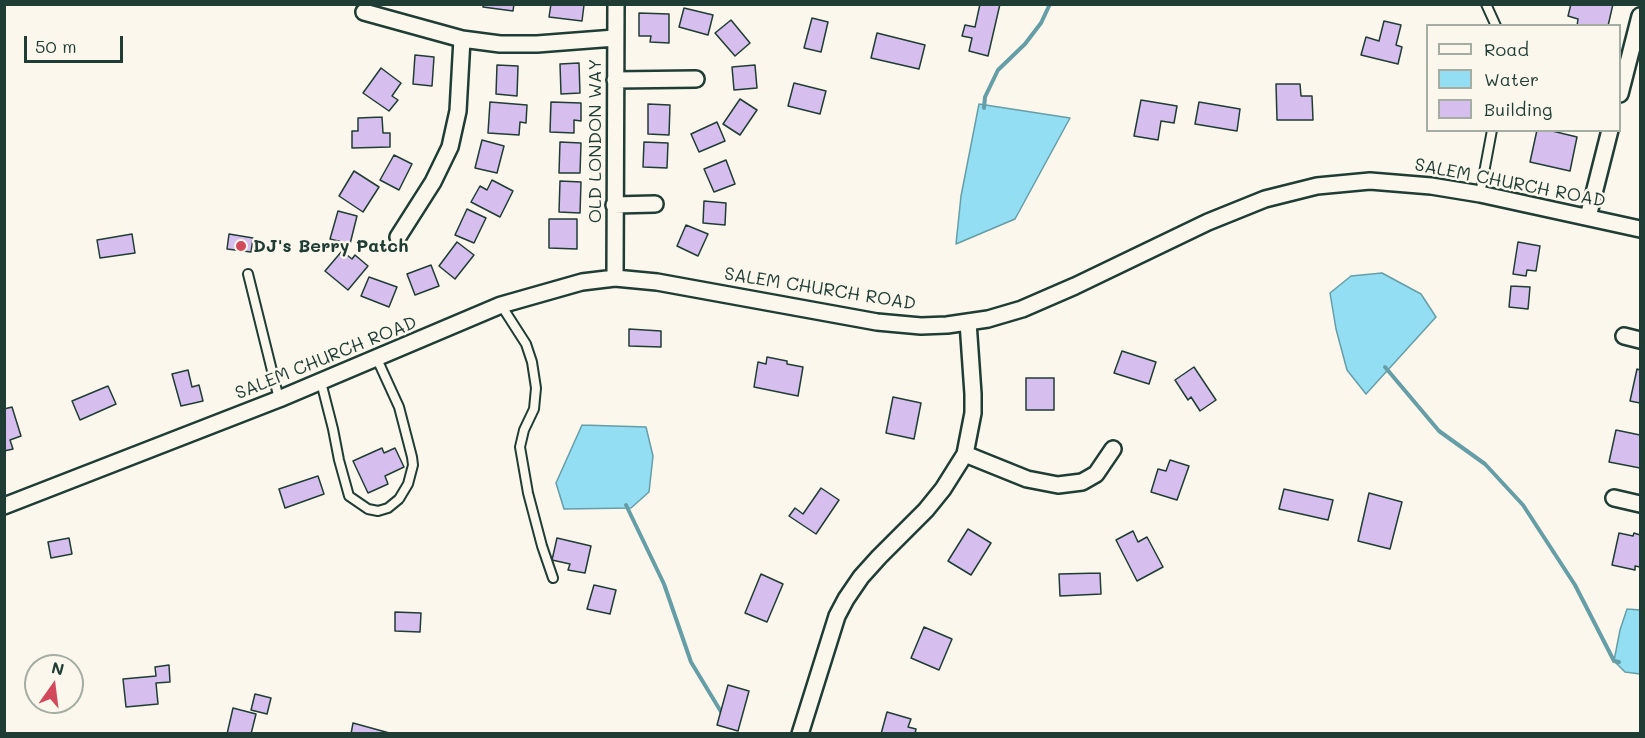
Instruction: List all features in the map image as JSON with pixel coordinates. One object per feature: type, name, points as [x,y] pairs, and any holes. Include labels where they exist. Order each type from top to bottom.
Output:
[{"type":"street","name":"OLD LONDON WAY","points":[[615,278],[616,4]]},
{"type":"street","points":[[364,12],[462,39],[500,44],[537,44],[615,38]]},
{"type":"street","points":[[1621,90],[1641,16]]},
{"type":"street","points":[[398,237],[433,182],[450,147],[458,111],[462,39]]},
{"type":"street","points":[[615,80],[696,79]]},
{"type":"street","points":[[1588,217],[1609,132]]},
{"type":"street","name":"SALEM CHURCH ROAD","points":[[4,506],[279,399],[501,305],[566,286],[615,278],[657,282],[834,315],[899,324],[947,325],[988,319],[1022,309],[1208,222],[1265,199],[1317,186],[1370,181],[1431,186],[1480,194],[1641,229]]},
{"type":"street","points":[[614,205],[655,204]]},
{"type":"street","points":[[800,734],[837,616],[846,599],[873,564],[926,510],[943,489],[964,454],[973,413],[968,322]]},
{"type":"street","points":[[1624,336],[1641,340]]},
{"type":"street","points":[[964,454],[1027,479],[1058,485],[1082,482],[1096,474],[1113,449]]},
{"type":"street","points":[[1614,498],[1641,504]]},
{"type":"lane","points":[[1486,4],[1495,24]]},
{"type":"lane","points":[[1480,194],[1492,132]]},
{"type":"lane","points":[[248,274],[279,399]]},
{"type":"lane","points":[[501,305],[526,344],[532,362],[536,388],[534,409],[524,430],[520,447],[528,493],[542,546],[554,579]]},
{"type":"lane","points":[[321,382],[349,496],[368,509],[378,511],[388,508],[399,499],[408,484],[413,465],[399,407],[377,359]]},
{"type":"water","points":[[979,104],[1070,118],[1015,219],[956,244],[961,196]]},
{"type":"water","points":[[1382,273],[1421,294],[1436,317],[1366,394],[1347,370],[1336,329],[1330,293],[1351,276]]},
{"type":"water","points":[[582,425],[646,427],[653,456],[649,492],[631,508],[564,509],[556,483]]},
{"type":"water","points":[[1627,609],[1640,610],[1640,674],[1625,672],[1614,661]]},
{"type":"building","points":[[484,4],[514,4],[513,11],[483,7]]},
{"type":"building","points":[[551,4],[584,5],[582,21],[549,17]]},
{"type":"building","points":[[980,4],[1000,4],[988,56],[969,51],[972,38],[962,36],[965,25],[975,27]]},
{"type":"building","points":[[1571,4],[1613,4],[1608,24],[1577,24],[1578,19],[1568,16]]},
{"type":"building","points":[[684,8],[713,15],[708,35],[679,27]]},
{"type":"building","points":[[639,13],[669,14],[669,43],[650,42],[651,36],[639,36]]},
{"type":"building","points":[[812,18],[828,22],[821,52],[804,48]]},
{"type":"building","points":[[731,20],[750,43],[735,56],[715,33]]},
{"type":"building","points":[[1384,21],[1401,25],[1396,45],[1402,47],[1398,64],[1361,55],[1366,37],[1379,41]]},
{"type":"building","points":[[877,33],[925,45],[919,69],[871,58]]},
{"type":"building","points":[[415,55],[434,57],[432,86],[413,84]]},
{"type":"building","points":[[579,63],[580,93],[561,94],[560,64]]},
{"type":"building","points":[[497,65],[518,66],[517,96],[496,94]]},
{"type":"building","points":[[755,65],[757,88],[734,90],[732,67]]},
{"type":"building","points":[[381,68],[401,83],[392,96],[398,100],[389,111],[363,93]]},
{"type":"building","points":[[794,83],[826,91],[820,114],[788,106]]},
{"type":"building","points":[[1276,84],[1300,84],[1301,96],[1312,96],[1313,120],[1277,120]]},
{"type":"building","points":[[740,99],[757,110],[740,135],[723,124]]},
{"type":"building","points":[[1141,100],[1177,106],[1174,123],[1161,121],[1158,140],[1134,136]]},
{"type":"building","points":[[490,102],[527,105],[526,123],[520,122],[519,135],[488,133]]},
{"type":"building","points":[[551,102],[581,103],[581,121],[574,120],[574,133],[550,132]]},
{"type":"building","points":[[1199,102],[1240,109],[1237,131],[1195,124]]},
{"type":"building","points":[[648,104],[670,105],[669,135],[648,134]]},
{"type":"building","points":[[382,117],[383,133],[390,133],[390,147],[352,148],[352,131],[358,131],[358,118]]},
{"type":"building","points":[[717,122],[725,141],[699,152],[691,134]]},
{"type":"building","points":[[1537,132],[1556,132],[1577,137],[1570,171],[1530,162]]},
{"type":"building","points":[[482,140],[504,146],[497,173],[475,168]]},
{"type":"building","points":[[560,142],[581,143],[580,173],[559,173]]},
{"type":"building","points":[[644,142],[668,143],[667,168],[643,167]]},
{"type":"building","points":[[394,155],[412,164],[399,190],[380,180]]},
{"type":"building","points":[[726,160],[735,184],[714,192],[704,169]]},
{"type":"building","points":[[354,171],[379,187],[363,212],[339,196]]},
{"type":"building","points":[[492,180],[513,191],[500,217],[471,202],[480,186],[487,190]]},
{"type":"building","points":[[560,181],[581,182],[580,213],[559,212]]},
{"type":"building","points":[[704,201],[726,203],[725,225],[703,223]]},
{"type":"building","points":[[467,209],[486,218],[474,243],[455,235]]},
{"type":"building","points":[[338,211],[357,216],[350,244],[330,239]]},
{"type":"building","points":[[549,219],[577,219],[577,249],[549,248]]},
{"type":"building","points":[[686,225],[708,234],[698,256],[677,246]]},
{"type":"building","points":[[132,234],[135,253],[100,258],[97,240]]},
{"type":"building","points":[[229,234],[253,238],[251,252],[227,249]]},
{"type":"building","points":[[457,242],[474,255],[455,279],[439,266]]},
{"type":"building","points":[[1518,242],[1540,246],[1536,271],[1527,270],[1526,276],[1513,274]]},
{"type":"building","points":[[342,251],[352,259],[355,255],[368,266],[348,290],[325,271]]},
{"type":"building","points":[[431,265],[439,286],[415,295],[407,274]]},
{"type":"building","points":[[369,277],[397,287],[389,307],[361,296]]},
{"type":"building","points":[[1511,286],[1530,287],[1528,309],[1509,307]]},
{"type":"building","points":[[629,329],[661,331],[661,347],[629,346]]},
{"type":"building","points":[[1122,351],[1156,362],[1149,384],[1114,373]]},
{"type":"building","points":[[767,357],[803,367],[798,396],[754,387],[758,362],[766,364]]},
{"type":"building","points":[[1194,367],[1216,400],[1200,411],[1191,397],[1188,400],[1175,380]]},
{"type":"building","points":[[1637,369],[1640,370],[1640,403],[1630,401]]},
{"type":"building","points":[[188,370],[192,387],[199,385],[203,401],[181,406],[172,374]]},
{"type":"building","points":[[1026,378],[1054,378],[1054,410],[1026,410]]},
{"type":"building","points":[[108,386],[116,404],[80,420],[72,401]]},
{"type":"building","points":[[893,397],[921,403],[914,439],[886,433]]},
{"type":"building","points":[[12,407],[21,436],[10,440],[13,449],[4,451],[4,409]]},
{"type":"building","points":[[1616,430],[1640,435],[1640,468],[1609,462]]},
{"type":"building","points":[[382,448],[384,453],[395,448],[404,467],[385,476],[388,484],[368,493],[353,461]]},
{"type":"building","points":[[1170,460],[1189,466],[1177,500],[1151,492],[1158,469],[1166,471]]},
{"type":"building","points":[[318,476],[324,494],[285,508],[279,489]]},
{"type":"building","points":[[821,488],[839,500],[816,534],[789,516],[795,508],[803,514]]},
{"type":"building","points":[[1284,489],[1333,500],[1328,520],[1279,509]]},
{"type":"building","points":[[1369,493],[1402,502],[1390,549],[1358,541]]},
{"type":"building","points":[[968,529],[991,543],[971,575],[948,561]]},
{"type":"building","points":[[1133,531],[1138,542],[1147,537],[1163,567],[1137,581],[1116,540]]},
{"type":"building","points":[[1619,533],[1640,535],[1640,567],[1635,566],[1635,570],[1612,565]]},
{"type":"building","points":[[69,538],[72,554],[51,558],[48,542]]},
{"type":"building","points":[[557,538],[591,546],[585,573],[568,570],[570,564],[552,560]]},
{"type":"building","points":[[1100,573],[1101,594],[1060,596],[1059,574]]},
{"type":"building","points":[[761,574],[783,584],[767,622],[745,613]]},
{"type":"building","points":[[594,585],[616,590],[610,614],[587,609]]},
{"type":"building","points":[[395,612],[421,613],[420,632],[395,631]]},
{"type":"building","points":[[924,627],[952,639],[939,670],[911,658]]},
{"type":"building","points":[[169,665],[170,682],[156,683],[158,704],[126,707],[123,679],[156,676],[155,667]]},
{"type":"building","points":[[728,685],[749,691],[738,731],[717,725]]},
{"type":"building","points":[[255,694],[271,698],[267,714],[251,710]]},
{"type":"building","points":[[233,708],[256,714],[251,734],[227,734]]},
{"type":"building","points":[[887,712],[911,719],[908,727],[916,729],[915,734],[881,734]]},
{"type":"building","points":[[353,723],[393,734],[351,734]]},
{"type":"waterway","points":[[984,108],[985,97],[998,70],[1025,44],[1041,23],[1050,4]]},
{"type":"waterway","points":[[1385,367],[1439,431],[1485,464],[1523,505],[1575,585],[1614,661],[1619,662]]},
{"type":"waterway","points":[[626,505],[664,584],[691,662],[723,715]]},
{"type":"place","name":"DJ's Berry Patch","points":[[241,246]]}]
